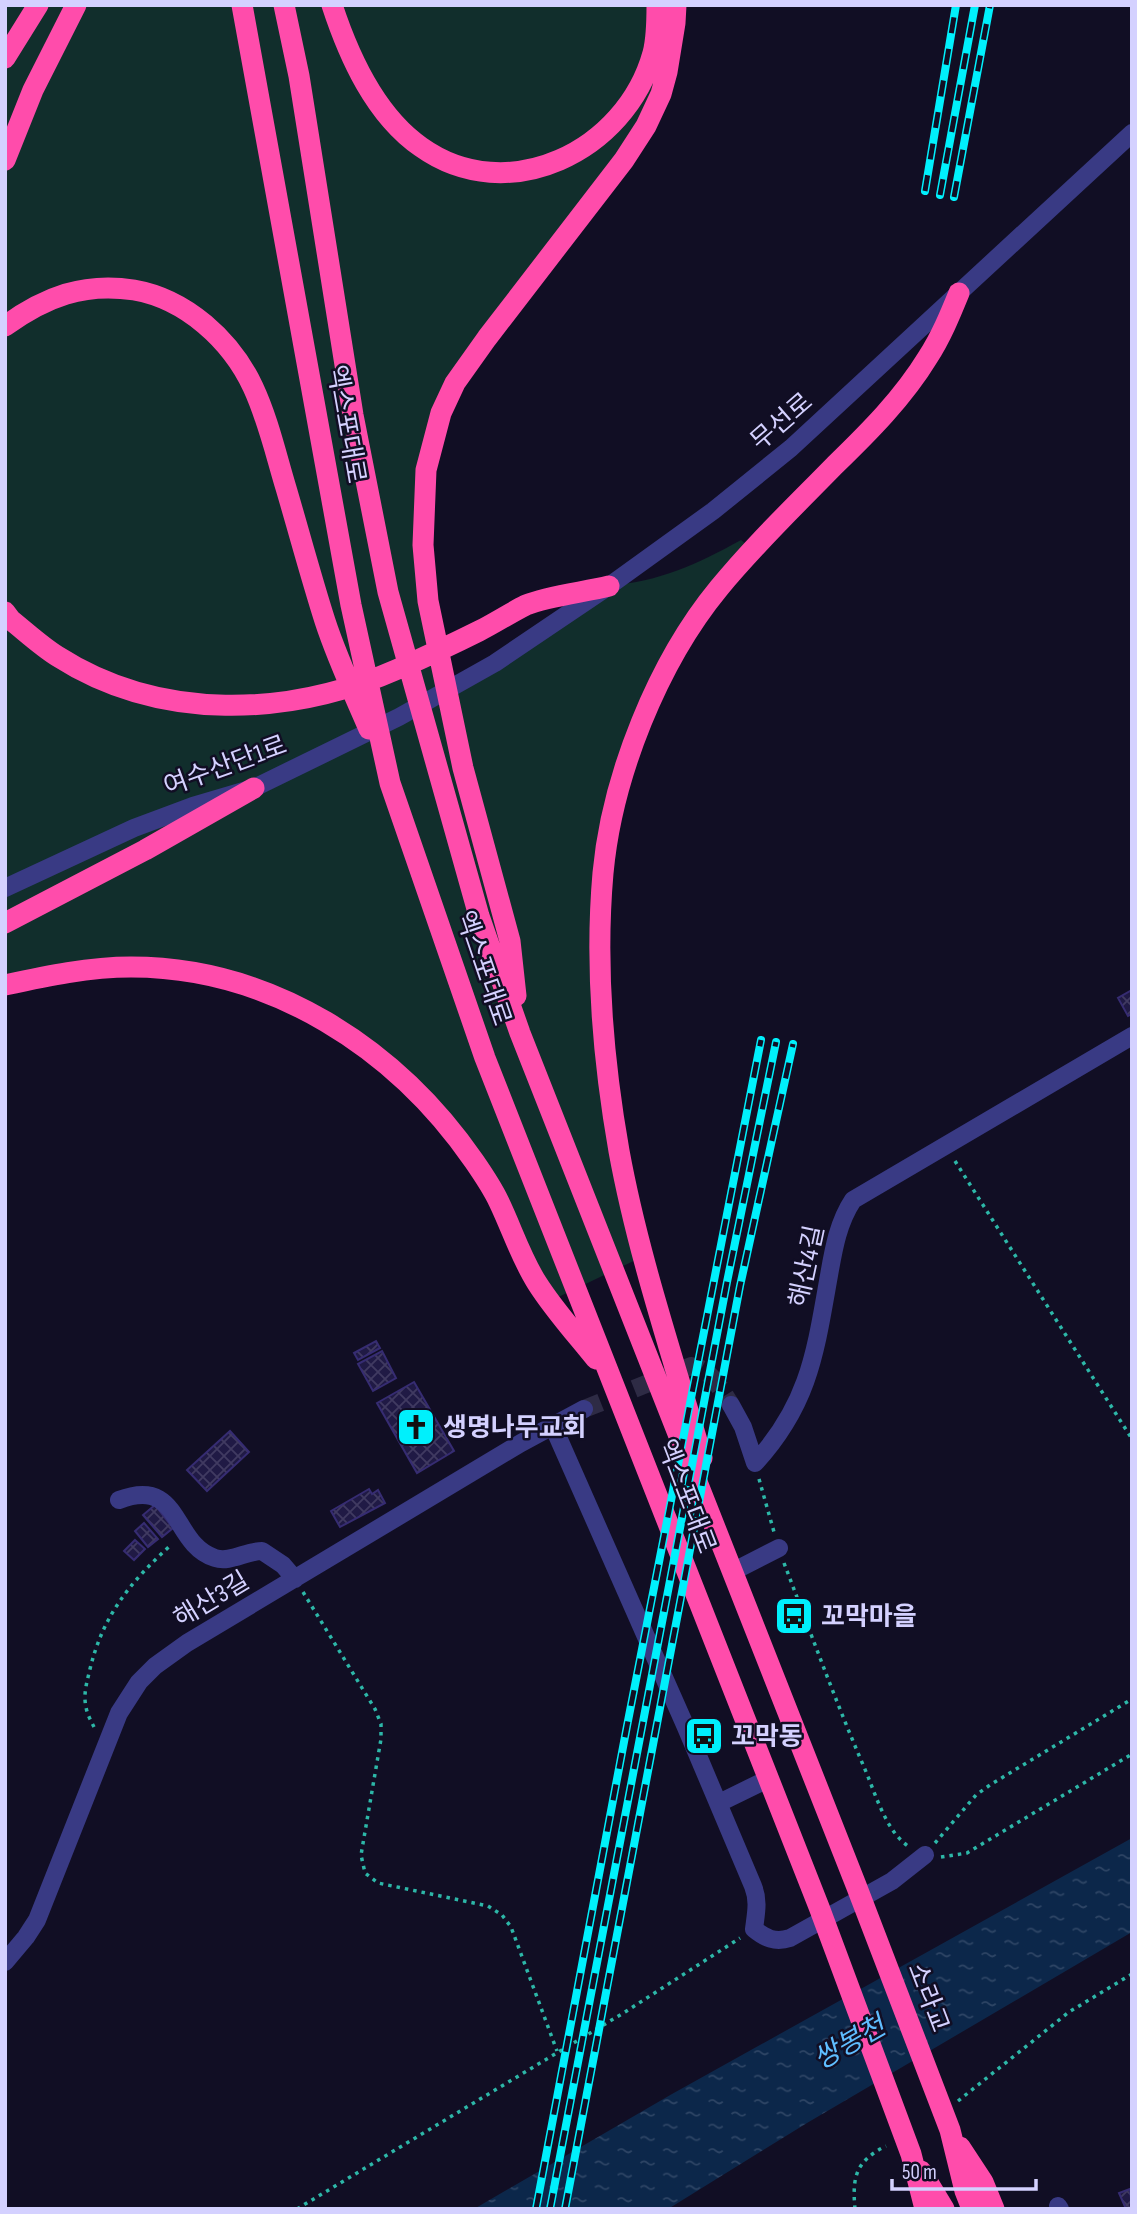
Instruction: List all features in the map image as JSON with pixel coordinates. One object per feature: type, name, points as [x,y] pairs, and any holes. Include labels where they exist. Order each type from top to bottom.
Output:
[{"type":"highway","points":[[5,58],[38,5]]},
{"type":"highway","points":[[5,160],[33,90],[76,5]]},
{"type":"highway","name":"엑스포대로","points":[[242,5],[351,605],[390,783],[485,1058],[818,1907],[911,2154]]},
{"type":"highway","name":"엑스포대로","points":[[285,5],[317,183],[353,415],[388,592],[479,915],[520,1033],[856,1885]]},
{"type":"highway","points":[[332,5],[358,70],[384,110],[410,138],[422,148],[455,164],[473,170],[505,173],[538,169],[561,161],[580,151],[612,124],[635,95],[653,52],[657,5]]},
{"type":"highway","points":[[520,1033],[510,942],[463,768],[428,601],[423,545],[426,470],[441,413],[459,376],[624,160],[646,126],[661,94],[667,72],[676,5]]},
{"type":"highway","points":[[5,326],[49,299],[96,288],[124,289],[167,299],[185,308],[235,357],[253,386],[266,421],[326,624],[390,783]]},
{"type":"highway","points":[[734,1571],[639,1241],[619,1152],[607,1069],[601,970],[601,908],[607,842],[637,733],[649,702],[681,641],[718,589],[759,542],[866,435],[904,390],[937,342],[958,293]]},
{"type":"highway","points":[[5,612],[11,620],[57,656],[101,680],[141,695],[188,705],[246,705],[296,700],[339,690],[395,670],[480,631],[528,604],[609,586]]},
{"type":"highway","points":[[5,923],[145,850],[254,788]]},
{"type":"highway","points":[[5,985],[94,969],[132,967],[204,974],[250,986],[304,1008],[337,1027],[396,1072],[449,1127],[498,1199],[537,1283],[611,1378]]},
{"type":"highway","name":"소라교","points":[[856,1885],[950,2130]]},
{"type":"highway","points":[[950,2130],[1001,2209]]},
{"type":"highway","points":[[950,2130],[972,2209]]},
{"type":"highway","points":[[911,2154],[925,2209]]},
{"type":"highway","points":[[911,2154],[944,2209]]},
{"type":"highway","points":[[983,2182],[994,2209]]},
{"type":"street","name":"무선로","points":[[495,663],[609,586],[712,511],[791,448],[1132,133]]},
{"type":"street","name":"여수산단1로","points":[[5,888],[134,828],[193,806],[254,788],[399,717],[495,663]]},
{"type":"street","name":"해산4길","points":[[755,1463],[782,1430],[804,1388],[815,1354],[835,1243],[853,1200],[1132,1037]]},
{"type":"street","points":[[731,1405],[743,1427],[755,1463]]},
{"type":"street","name":"해산3길","points":[[5,1962],[37,1920],[127,1697],[155,1666],[222,1621],[509,1450],[584,1409]]},
{"type":"street","points":[[553,1426],[719,1803],[757,1896],[754,1929],[777,1941],[790,1938],[892,1881],[925,1855]]},
{"type":"street","points":[[119,1500],[138,1494],[149,1494],[158,1498],[171,1509],[201,1550],[209,1556],[224,1560],[262,1550],[283,1564],[295,1579]]},
{"type":"street","points":[[734,1571],[779,1548]]},
{"type":"street","points":[[719,1803],[768,1779]]},
{"type":"path","points":[[945,1144],[1132,1439]]},
{"type":"path","points":[[755,1463],[779,1548],[836,1702],[884,1813],[902,1842],[925,1855],[940,1857],[967,1853],[1132,1754]]},
{"type":"path","points":[[104,1752],[88,1715],[85,1698],[100,1636],[111,1613],[143,1572],[186,1531]]},
{"type":"path","points":[[295,1579],[375,1709],[381,1724],[381,1739],[360,1854],[365,1872],[378,1883],[488,1906],[502,1915],[510,1927],[557,2051]]},
{"type":"path","points":[[925,1855],[976,1795],[1132,1699]]},
{"type":"path","points":[[297,2209],[625,2012],[754,1929]]},
{"type":"path","points":[[949,2108],[1069,2012],[1132,1974]]},
{"type":"path","points":[[853,2208],[855,2175],[869,2154],[892,2143]]},
{"type":"green space","points":[[5,5],[676,5],[661,94],[464,368],[423,510],[449,690],[609,586],[661,576],[709,557],[741,540],[746,544],[718,589],[627,764],[601,970],[644,1256],[550,1301],[473,1160],[337,1027],[169,969],[5,985]]},
{"type":"water","name":"쌍봉천","points":[[1132,1838],[1132,1932],[807,2123],[668,2209],[474,2209],[672,2094]]},
{"type":"building","points":[[1132,990],[1132,1014],[1128,1016],[1118,998]]},
{"type":"building","points":[[376,1341],[380,1348],[358,1360],[354,1353]]},
{"type":"building","points":[[382,1351],[396,1378],[373,1391],[358,1364]]},
{"type":"building","name":"생명나무교회","points":[[414,1382],[454,1451],[417,1473],[377,1403]]},
{"type":"building","points":[[230,1431],[249,1452],[207,1491],[187,1470]]},
{"type":"building","points":[[369,1489],[372,1494],[378,1490],[385,1503],[340,1527],[331,1511]]},
{"type":"building","points":[[155,1505],[173,1528],[162,1537],[143,1515]]},
{"type":"building","points":[[144,1523],[158,1539],[148,1547],[135,1531]]},
{"type":"building","points":[[135,1540],[145,1549],[134,1560],[124,1551]]},
{"type":"building","points":[[1130,2189],[1132,2209],[1126,2209],[1119,2193]]},
{"type":"tunnel","points":[[584,1409],[691,1366],[704,1370],[719,1386],[731,1405]]},
{"type":"railway","points":[[925,191],[956,5]]},
{"type":"railway","points":[[940,195],[975,5]]},
{"type":"railway","points":[[954,197],[990,5]]},
{"type":"railway","points":[[536,2209],[761,1040]]},
{"type":"railway","points":[[550,2209],[727,1282],[776,1042]]},
{"type":"railway","points":[[565,2209],[740,1286],[793,1044]]},
{"type":"place","name":"생명나무교회","points":[[416,1427]]},
{"type":"place","name":"꼬막마을","points":[[794,1616]]},
{"type":"place","name":"꼬막동","points":[[704,1736]]}]
